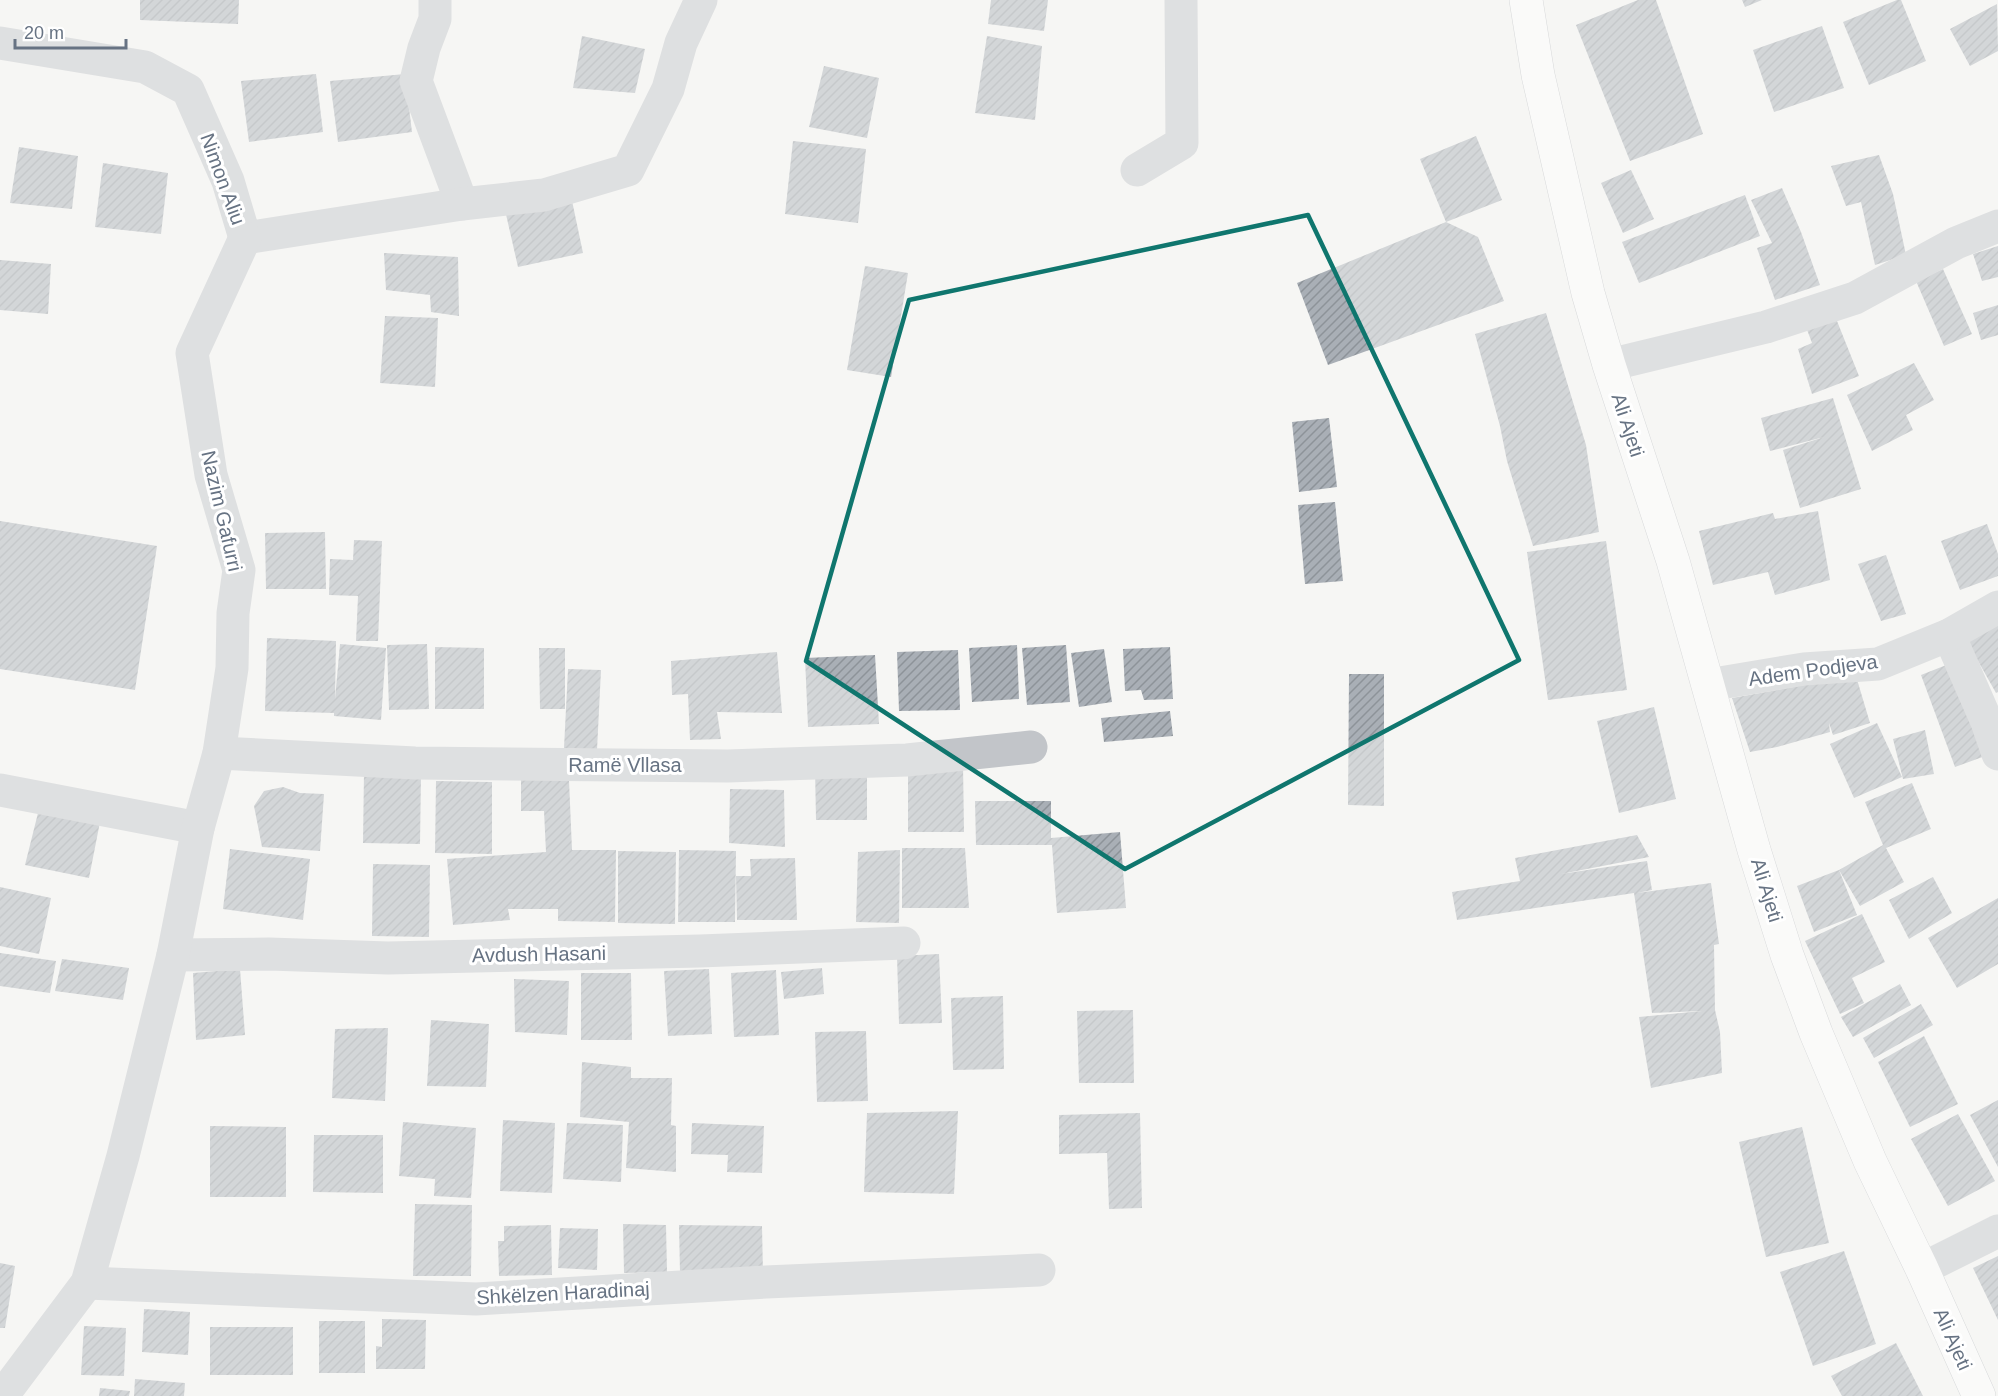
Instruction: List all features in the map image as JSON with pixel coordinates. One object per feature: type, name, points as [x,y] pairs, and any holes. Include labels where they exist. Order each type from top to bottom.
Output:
[{"type":"main road","name":"Ali Ajeti","points":[[1526,0],[1538,75],[1588,293],[1673,561],[1754,850],[1787,955],[1816,1033],[1870,1161],[1979,1396]]},
{"type":"street","points":[[435,0],[435,19],[424,48],[416,81],[462,204]]},
{"type":"street","name":"Nimon Aliu","points":[[0,43],[145,67],[188,90],[228,181],[245,238],[462,204],[544,195],[628,170],[668,89],[681,43],[701,0]]},
{"type":"street","points":[[1137,170],[1182,143],[1181,0]]},
{"type":"street","name":"Ali Ajeti","points":[[1609,365],[1766,327],[1855,298],[1956,243],[1998,226]]},
{"type":"street","name":"Nazim Gafurri","points":[[87,1283],[123,1156],[173,955],[198,828],[219,753],[232,668],[234,613],[239,570],[211,475],[192,353],[245,238]]},
{"type":"street","name":"Adem Podjeva","points":[[1708,685],[1804,669],[1878,664],[1949,635],[1998,607]]},
{"type":"street","points":[[1949,635],[1987,722],[1998,754]]},
{"type":"street","name":"Ramë Vllasa","points":[[219,753],[415,763],[728,766],[907,760],[1031,747]]},
{"type":"street","points":[[0,790],[198,828]]},
{"type":"street","name":"Avdush Hasani","points":[[173,955],[269,954],[400,958],[904,943]]},
{"type":"street","points":[[1922,1269],[1998,1231]]},
{"type":"street","name":"Shkëlzen Haradinaj","points":[[87,1283],[476,1299],[778,1281],[1039,1270]]},
{"type":"street","points":[[4,1393],[87,1283]]},
{"type":"highlighted area","points":[[1308,215],[1519,660],[1125,869],[806,661],[909,300]]},
{"type":"building","points":[[140,0],[239,0],[238,24],[140,20]]},
{"type":"building","points":[[991,0],[1048,0],[1044,31],[988,24]]},
{"type":"building","points":[[1638,0],[1656,0],[1703,134],[1630,161],[1576,25]]},
{"type":"building","points":[[1742,0],[1762,0],[1745,7]]},
{"type":"building","points":[[1901,0],[1926,61],[1869,85],[1843,22]]},
{"type":"building","points":[[1997,4],[1998,51],[1970,66],[1950,29]]},
{"type":"building","points":[[1822,26],[1844,88],[1774,112],[1753,50]]},
{"type":"building","points":[[582,36],[645,49],[635,93],[573,88]]},
{"type":"building","points":[[987,36],[1042,46],[1035,120],[975,113]]},
{"type":"building","points":[[824,66],[879,78],[867,138],[809,127]]},
{"type":"building","points":[[316,74],[323,132],[249,142],[241,81]]},
{"type":"building","points":[[405,74],[412,132],[338,142],[330,81]]},
{"type":"building","points":[[1476,136],[1502,200],[1446,222],[1420,159]]},
{"type":"building","points":[[793,141],[866,149],[858,223],[785,214]]},
{"type":"building","points":[[19,147],[78,156],[72,209],[10,203]]},
{"type":"building","points":[[1879,155],[1893,194],[1906,255],[1875,265],[1861,202],[1846,206],[1831,166]]},
{"type":"building","points":[[103,163],[168,173],[161,234],[95,227]]},
{"type":"building","points":[[1631,170],[1654,219],[1623,233],[1601,183]]},
{"type":"building","points":[[1782,188],[1820,285],[1775,300],[1757,248],[1772,243],[1751,200]]},
{"type":"building","points":[[1745,195],[1760,236],[1639,283],[1622,242]]},
{"type":"building","points":[[571,196],[583,253],[518,267],[505,210]]},
{"type":"building","points":[[1446,222],[1478,237],[1504,301],[1328,365],[1297,283]]},
{"type":"building","points":[[1998,246],[1998,277],[1982,281],[1973,254]]},
{"type":"building","points":[[384,253],[458,257],[459,316],[431,312],[430,295],[386,290]]},
{"type":"building","points":[[0,260],[51,264],[48,314],[0,310]]},
{"type":"building","points":[[865,266],[908,273],[891,377],[847,370]]},
{"type":"building","points":[[1943,269],[1972,334],[1944,346],[1916,281]]},
{"type":"building","points":[[1998,305],[1998,335],[1981,340],[1973,313]]},
{"type":"building","points":[[1546,313],[1586,445],[1599,532],[1533,546],[1507,461],[1475,334]]},
{"type":"building","points":[[385,316],[438,318],[435,387],[380,383]]},
{"type":"building","points":[[1835,316],[1859,376],[1812,394],[1798,349],[1812,343],[1806,327]]},
{"type":"building","points":[[1914,363],[1934,400],[1906,415],[1913,430],[1872,451],[1847,395]]},
{"type":"building","points":[[1833,398],[1861,489],[1800,508],[1783,450],[1824,437],[1770,451],[1761,418]]},
{"type":"building","points":[[1329,418],[1337,487],[1299,492],[1292,422]]},
{"type":"building","points":[[1335,502],[1343,581],[1305,584],[1298,505]]},
{"type":"building","points":[[1818,511],[1830,580],[1775,595],[1768,572],[1713,585],[1699,531],[1773,513],[1775,519]]},
{"type":"building","points":[[0,521],[157,546],[135,690],[0,669]]},
{"type":"building","points":[[1987,524],[1998,554],[1998,576],[1960,590],[1941,541]]},
{"type":"building","points":[[325,532],[326,589],[266,589],[265,533]]},
{"type":"building","points":[[354,540],[382,541],[378,641],[356,641],[358,596],[329,595],[330,559],[353,560]]},
{"type":"building","points":[[1606,541],[1627,690],[1548,700],[1527,552]]},
{"type":"building","points":[[1886,555],[1906,614],[1881,621],[1858,564]]},
{"type":"building","points":[[1998,620],[1998,692],[1996,693],[1965,638]]},
{"type":"building","points":[[267,638],[336,641],[335,699],[340,644],[386,648],[381,720],[334,716],[334,713],[265,711]]},
{"type":"building","points":[[427,644],[429,709],[389,710],[387,645]]},
{"type":"building","points":[[1017,645],[1019,699],[972,702],[969,648]]},
{"type":"building","points":[[1066,645],[1070,702],[1027,705],[1022,648]]},
{"type":"building","points":[[435,647],[484,648],[484,709],[435,709]]},
{"type":"building","points":[[1170,647],[1173,699],[1144,700],[1141,690],[1125,691],[1123,649]]},
{"type":"building","points":[[539,648],[565,648],[565,709],[540,709]]},
{"type":"building","points":[[1104,649],[1112,702],[1079,707],[1071,653]]},
{"type":"building","points":[[958,650],[960,710],[899,711],[897,652]]},
{"type":"building","points":[[777,652],[782,713],[717,712],[721,739],[690,740],[688,694],[672,695],[671,661]]},
{"type":"building","points":[[875,655],[879,724],[808,727],[805,658]]},
{"type":"building","points":[[1954,662],[1988,755],[1955,767],[1921,675]]},
{"type":"building","points":[[568,669],[601,670],[597,750],[564,748]]},
{"type":"building","points":[[1349,674],[1384,674],[1384,806],[1348,805]]},
{"type":"building","points":[[1856,676],[1870,723],[1833,735],[1829,723],[1830,732],[1750,752],[1732,698]]},
{"type":"building","points":[[1654,707],[1676,799],[1619,813],[1597,721]]},
{"type":"building","points":[[1170,711],[1173,736],[1104,742],[1101,718]]},
{"type":"building","points":[[1877,723],[1902,777],[1854,798],[1830,744]]},
{"type":"building","points":[[1925,730],[1934,774],[1903,779],[1893,739]]},
{"type":"building","points":[[908,763],[963,764],[964,832],[908,832]]},
{"type":"building","points":[[867,767],[867,820],[816,820],[815,768]]},
{"type":"building","points":[[364,772],[421,773],[420,844],[363,843]]},
{"type":"building","points":[[521,777],[569,780],[572,850],[616,850],[615,922],[558,921],[558,909],[508,909],[510,920],[453,925],[447,859],[546,852],[544,811],[521,811]]},
{"type":"building","points":[[436,781],[492,782],[492,854],[435,853]]},
{"type":"building","points":[[1912,783],[1931,829],[1886,848],[1904,882],[1860,906],[1839,870],[1883,845],[1865,802]]},
{"type":"building","points":[[283,787],[300,793],[324,794],[320,851],[262,847],[254,806],[264,791]]},
{"type":"building","points":[[730,789],[784,790],[785,847],[729,843]]},
{"type":"building","points":[[975,801],[1051,801],[1051,838],[1120,832],[1126,908],[1057,913],[1052,845],[976,845]]},
{"type":"building","points":[[39,809],[100,822],[89,878],[25,865]]},
{"type":"building","points":[[1637,835],[1649,857],[1561,874],[1647,861],[1652,890],[1637,893],[1711,883],[1719,944],[1714,945],[1715,1010],[1720,1032],[1722,1073],[1651,1088],[1639,1017],[1702,1011],[1652,1013],[1634,893],[1457,920],[1452,892],[1520,881],[1515,858]]},
{"type":"building","points":[[902,848],[965,848],[969,908],[902,908]]},
{"type":"building","points":[[230,849],[310,859],[303,920],[223,909]]},
{"type":"building","points":[[679,850],[736,851],[735,922],[678,922]]},
{"type":"building","points":[[900,850],[899,923],[856,922],[858,852]]},
{"type":"building","points":[[618,851],[676,852],[675,924],[618,923]]},
{"type":"building","points":[[795,858],[797,920],[737,920],[736,876],[751,876],[750,859]]},
{"type":"building","points":[[373,864],[430,865],[429,937],[372,936]]},
{"type":"building","points":[[1839,870],[1857,915],[1814,932],[1797,886]]},
{"type":"building","points":[[1933,877],[1952,913],[1909,939],[1889,900]]},
{"type":"building","points":[[0,887],[51,898],[39,954],[0,946]]},
{"type":"building","points":[[1998,898],[1998,964],[1957,988],[1928,938]]},
{"type":"building","points":[[1862,914],[1885,962],[1852,978],[1864,1003],[1840,1014],[1805,941]]},
{"type":"building","points":[[0,953],[56,961],[50,993],[0,986]]},
{"type":"building","points":[[939,954],[942,1023],[899,1024],[897,956]]},
{"type":"building","points":[[62,959],[129,968],[123,1000],[55,991]]},
{"type":"building","points":[[822,968],[824,994],[784,999],[781,972]]},
{"type":"building","points":[[240,969],[245,1035],[196,1040],[193,973]]},
{"type":"building","points":[[709,969],[712,1034],[668,1036],[664,971]]},
{"type":"building","points":[[776,970],[779,1035],[734,1037],[731,973]]},
{"type":"building","points":[[581,973],[631,973],[632,1040],[581,1040]]},
{"type":"building","points":[[514,979],[569,981],[567,1035],[515,1032]]},
{"type":"building","points":[[1900,984],[1911,1005],[1853,1037],[1841,1017]]},
{"type":"building","points":[[1003,996],[1004,1069],[953,1070],[951,998]]},
{"type":"building","points":[[1921,1004],[1933,1025],[1874,1058],[1863,1038]]},
{"type":"building","points":[[1133,1010],[1134,1083],[1079,1083],[1077,1011]]},
{"type":"building","points":[[431,1020],[489,1024],[486,1087],[427,1086]]},
{"type":"building","points":[[388,1028],[385,1101],[332,1098],[335,1029]]},
{"type":"building","points":[[866,1031],[868,1101],[817,1102],[815,1032]]},
{"type":"building","points":[[1924,1036],[1958,1104],[1910,1127],[1878,1062]]},
{"type":"building","points":[[582,1062],[631,1067],[631,1078],[672,1078],[671,1125],[676,1126],[676,1172],[626,1168],[629,1122],[580,1117]]},
{"type":"building","points":[[1998,1100],[1998,1167],[1970,1115]]},
{"type":"building","points":[[958,1111],[954,1194],[864,1192],[867,1113]]},
{"type":"building","points":[[1140,1113],[1142,1208],[1109,1209],[1107,1153],[1059,1154],[1059,1115]]},
{"type":"building","points":[[1958,1114],[1995,1181],[1948,1206],[1911,1139]]},
{"type":"building","points":[[503,1120],[555,1123],[552,1193],[500,1191]]},
{"type":"building","points":[[403,1122],[476,1128],[471,1198],[434,1196],[435,1179],[399,1176]]},
{"type":"building","points":[[567,1123],[623,1125],[621,1182],[563,1179]]},
{"type":"building","points":[[692,1123],[764,1126],[762,1173],[727,1172],[728,1155],[691,1154]]},
{"type":"building","points":[[210,1126],[286,1127],[286,1197],[210,1197]]},
{"type":"building","points":[[1802,1127],[1829,1243],[1766,1257],[1739,1142]]},
{"type":"building","points":[[314,1135],[383,1135],[383,1193],[313,1192]]},
{"type":"building","points":[[415,1204],[472,1205],[471,1276],[413,1276]]},
{"type":"building","points":[[623,1224],[666,1225],[667,1272],[624,1273]]},
{"type":"building","points":[[551,1225],[552,1275],[499,1276],[498,1241],[504,1241],[504,1226]]},
{"type":"building","points":[[679,1225],[762,1226],[763,1274],[680,1273]]},
{"type":"building","points":[[560,1228],[598,1229],[597,1270],[558,1268]]},
{"type":"building","points":[[1844,1251],[1876,1344],[1813,1366],[1780,1272]]},
{"type":"building","points":[[1998,1256],[1998,1320],[1973,1268]]},
{"type":"building","points":[[0,1263],[15,1266],[5,1328],[0,1328]]},
{"type":"building","points":[[144,1309],[190,1312],[188,1355],[142,1352]]},
{"type":"building","points":[[382,1319],[426,1320],[425,1369],[376,1369],[376,1346],[382,1347]]},
{"type":"building","points":[[319,1321],[365,1321],[365,1373],[319,1373]]},
{"type":"building","points":[[84,1326],[126,1328],[124,1376],[81,1375]]},
{"type":"building","points":[[210,1327],[293,1327],[293,1375],[210,1375]]},
{"type":"building","points":[[1896,1343],[1923,1396],[1842,1396],[1831,1376]]},
{"type":"building","points":[[135,1379],[185,1383],[184,1396],[134,1396]]},
{"type":"building","points":[[100,1388],[130,1391],[129,1396],[99,1396]]}]
